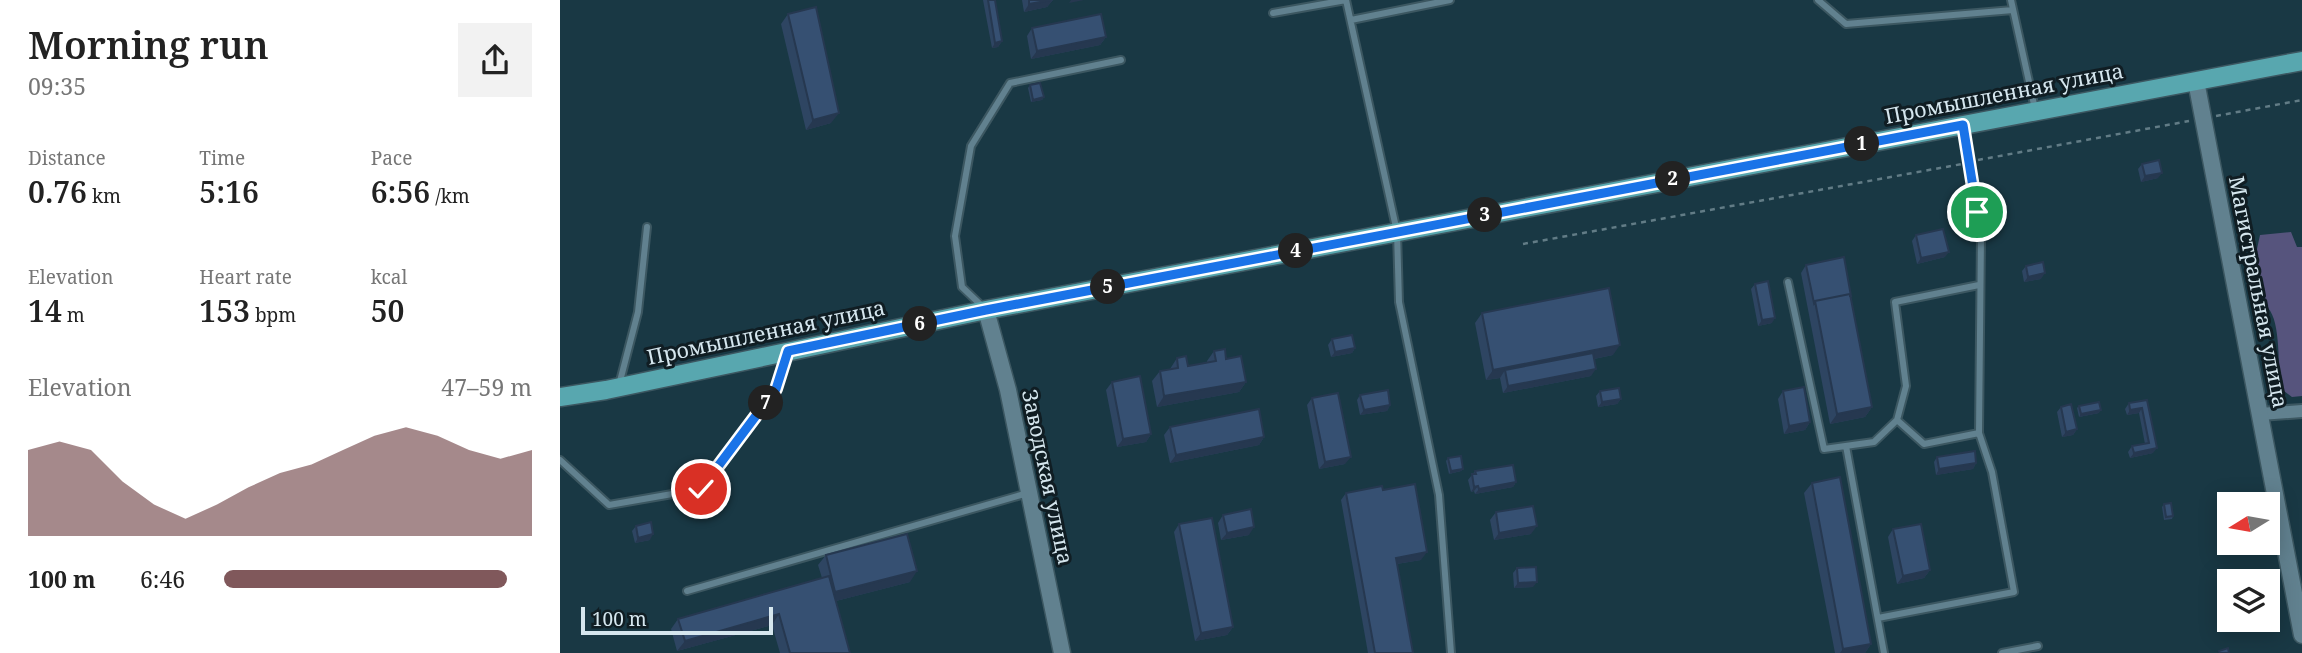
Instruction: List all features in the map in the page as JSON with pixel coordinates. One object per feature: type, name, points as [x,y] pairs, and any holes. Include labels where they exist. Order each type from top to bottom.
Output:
[{"type":"main road","name":"Промышленная улица","points":[[560,397],[986,310],[2302,61]]},
{"type":"street","name":"Магистральная улица","points":[[2196,81],[2302,635]]},
{"type":"street","name":"Заводская улица","points":[[986,310],[1008,390],[1062,653]]},
{"type":"street","points":[[2260,414],[2302,411]]},
{"type":"lane","points":[[1273,13],[1346,0],[1397,232],[1399,302],[1403,328],[1439,495],[1451,653]]},
{"type":"lane","points":[[1351,20],[1450,0]]},
{"type":"lane","points":[[1818,0],[1846,24],[2013,10]]},
{"type":"lane","points":[[2011,0],[2036,111]]},
{"type":"lane","points":[[986,310],[962,287],[954,236],[971,146],[1010,83],[1121,60]]},
{"type":"lane","points":[[1878,618],[2014,592],[1992,472],[1979,433],[1981,234],[1963,125]]},
{"type":"lane","points":[[618,387],[638,312],[647,227]]},
{"type":"lane","points":[[1788,282],[1824,449],[1874,442],[1897,420],[1906,386],[1895,302],[1979,285]]},
{"type":"lane","points":[[560,460],[609,505],[701,489],[776,389],[788,351]]},
{"type":"lane","points":[[1897,420],[1924,444],[1979,433]]},
{"type":"lane","points":[[1846,446],[1884,653]]},
{"type":"lane","points":[[687,591],[1030,492]]},
{"type":"lane","points":[[2002,653],[2038,646]]},
{"type":"path","points":[[1523,244],[2302,100]]},
{"type":"shaded area","points":[[2291,232],[2297,247],[2302,247],[2302,396],[2292,397],[2280,388],[2275,324],[2254,263],[2260,235]]},
{"type":"building","points":[[988,0],[995,0],[1002,41],[995,43]]},
{"type":"building","points":[[1029,0],[1051,0],[1029,4]]},
{"type":"building","points":[[816,7],[839,113],[813,120],[788,14]]},
{"type":"building","points":[[1101,14],[1106,37],[1037,51],[1032,28]]},
{"type":"building","points":[[1040,83],[1044,97],[1033,100],[1030,85]]},
{"type":"building","points":[[2159,160],[2162,173],[2145,176],[2142,164]]},
{"type":"building","points":[[2002,211],[2004,220],[1992,222],[1991,213]]},
{"type":"building","points":[[1943,229],[1949,252],[1921,258],[1916,235]]},
{"type":"building","points":[[1844,257],[1851,296],[1850,294],[1814,303],[1806,265]]},
{"type":"building","points":[[2043,262],[2045,273],[2028,277],[2026,266]]},
{"type":"building","points":[[1768,281],[1775,318],[1762,320],[1755,284]]},
{"type":"building","points":[[1609,288],[1620,345],[1493,370],[1482,313]]},
{"type":"building","points":[[1850,294],[1872,407],[1837,414],[1815,301]]},
{"type":"building","points":[[1352,335],[1355,348],[1335,352],[1332,339]]},
{"type":"building","points":[[1225,349],[1226,359],[1241,356],[1246,382],[1164,396],[1160,371],[1178,368],[1177,358],[1186,356],[1188,366],[1216,361],[1214,351]]},
{"type":"building","points":[[1593,353],[1596,369],[1508,386],[1505,370]]},
{"type":"building","points":[[1140,376],[1151,434],[1123,439],[1112,382]]},
{"type":"building","points":[[1804,387],[1810,422],[1789,426],[1783,391]]},
{"type":"building","points":[[1619,388],[1621,399],[1602,402],[1600,391]]},
{"type":"building","points":[[1388,390],[1390,405],[1364,410],[1360,395]]},
{"type":"building","points":[[1338,393],[1351,457],[1325,462],[1312,398]]},
{"type":"building","points":[[2147,400],[2157,448],[2134,453],[2132,446],[2149,443],[2142,408],[2130,410],[2129,403]]},
{"type":"building","points":[[2099,402],[2101,410],[2081,414],[2079,406]]},
{"type":"building","points":[[2071,404],[2077,429],[2066,432],[2061,407]]},
{"type":"building","points":[[1259,409],[1264,437],[1176,455],[1170,427]]},
{"type":"building","points":[[1975,451],[1976,463],[1939,469],[1937,457]]},
{"type":"building","points":[[1461,456],[1463,469],[1451,471],[1448,458]]},
{"type":"building","points":[[1513,465],[1516,482],[1479,489],[1478,486],[1474,487],[1472,474],[1476,474],[1475,471]]},
{"type":"building","points":[[1840,477],[1871,644],[1843,649],[1812,483]]},
{"type":"building","points":[[1415,484],[1427,552],[1396,558],[1413,653],[1375,653],[1346,493],[1382,486],[1383,490]]},
{"type":"building","points":[[2171,503],[2173,516],[2166,517],[2164,504]]},
{"type":"building","points":[[1533,506],[1537,526],[1499,533],[1496,512]]},
{"type":"building","points":[[1251,509],[1254,527],[1227,533],[1223,515]]},
{"type":"building","points":[[1212,518],[1233,627],[1201,633],[1179,524]]},
{"type":"building","points":[[651,522],[653,534],[638,538],[636,526]]},
{"type":"building","points":[[1921,524],[1930,570],[1903,576],[1893,529]]},
{"type":"building","points":[[907,534],[917,571],[835,592],[826,555]]},
{"type":"building","points":[[1536,567],[1537,582],[1518,583],[1517,568]]},
{"type":"building","points":[[829,576],[850,653],[790,653],[779,614],[685,641],[678,619]]},
{"type":"building","points":[[2228,648],[2229,653],[2219,651]]},
{"type":"route","points":[[701,489],[776,389],[788,351],[986,310],[1963,125],[1977,212]]}]
